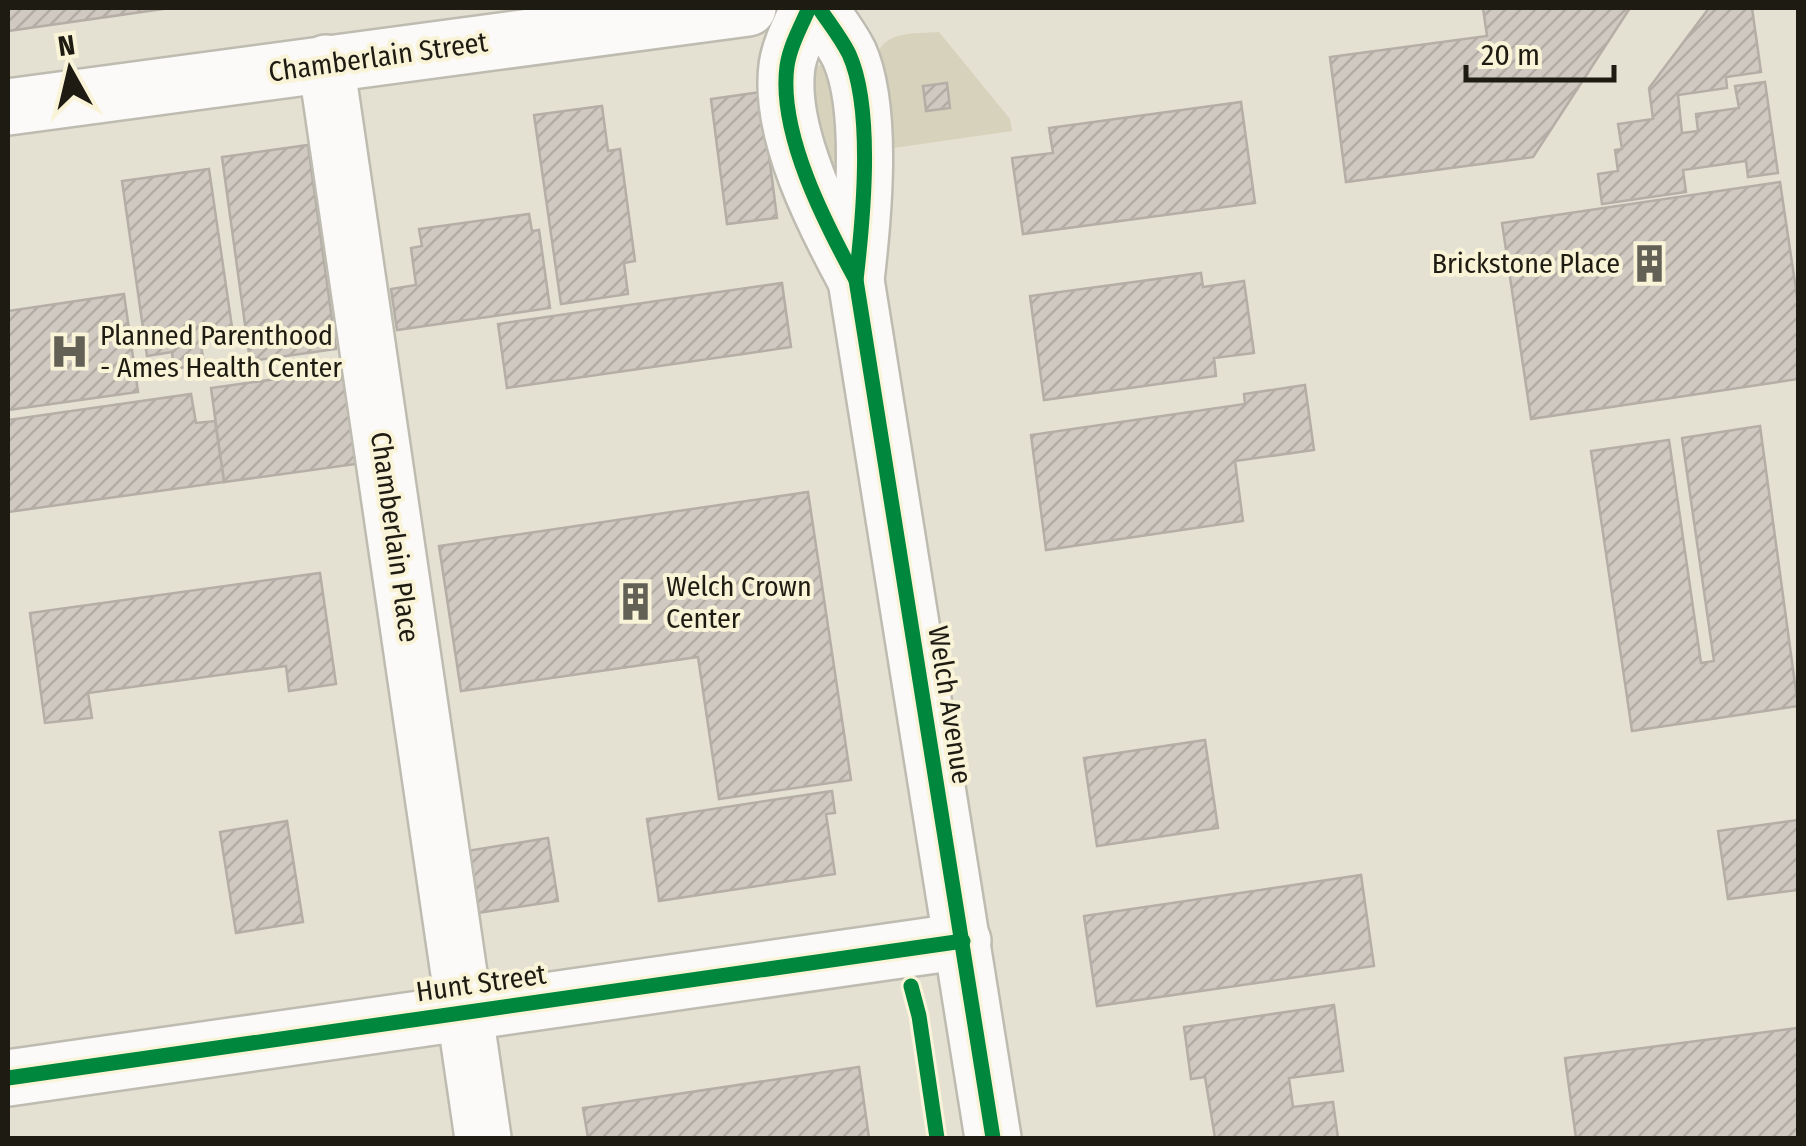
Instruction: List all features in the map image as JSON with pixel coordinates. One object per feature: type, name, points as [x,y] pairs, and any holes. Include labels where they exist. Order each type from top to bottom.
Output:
[{"type":"street","name":"Chamberlain Street","points":[[8,106],[748,8]]},
{"type":"street","name":"Welch Avenue","points":[[809,8],[787,66],[791,121],[818,202],[856,280]]},
{"type":"street","name":"Welch Avenue","points":[[819,8],[850,58],[860,112],[862,195],[856,280],[993,1138]]},
{"type":"street","name":"Chamberlain Place","points":[[326,64],[483,1138]]},
{"type":"street","name":"Hunt Street","points":[[8,1078],[963,941]]},
{"type":"shaded area","points":[[939,32],[1010,119],[1012,131],[887,149],[877,54],[895,37]]},
{"type":"shaded area","points":[[827,65],[840,112],[836,162],[832,165],[808,117],[810,66]]},
{"type":"building","points":[[8,8],[170,8],[8,31]]},
{"type":"building","points":[[1483,8],[1630,8],[1533,157],[1346,182],[1330,57],[1487,36]]},
{"type":"building","points":[[1709,8],[1752,8],[1761,72],[1726,77],[1727,88],[1678,95],[1682,133],[1698,131],[1696,114],[1739,108],[1735,86],[1765,82],[1778,173],[1748,177],[1746,161],[1683,170],[1686,192],[1602,204],[1598,174],[1618,171],[1615,150],[1622,149],[1618,124],[1653,119],[1649,88]]},
{"type":"building","points":[[947,83],[950,108],[926,111],[923,86]]},
{"type":"building","points":[[761,92],[777,218],[727,224],[711,99]]},
{"type":"building","points":[[1241,102],[1255,203],[1023,234],[1012,158],[1053,153],[1049,128]]},
{"type":"building","points":[[602,106],[608,151],[620,149],[635,261],[624,263],[628,294],[561,304],[534,115]]},
{"type":"building","points":[[308,145],[336,349],[250,361],[222,157]]},
{"type":"building","points":[[209,169],[233,334],[200,339],[204,364],[174,369],[172,352],[147,356],[122,181]]},
{"type":"building","name":"Brickstone Place","points":[[1780,182],[1798,303],[1798,379],[1531,419],[1502,223]]},
{"type":"building","points":[[529,214],[532,231],[539,230],[550,308],[397,330],[391,289],[416,285],[411,248],[422,246],[419,229]]},
{"type":"building","points":[[1201,273],[1203,287],[1244,281],[1254,353],[1214,358],[1216,376],[1044,400],[1030,296]]},
{"type":"building","points":[[782,283],[791,347],[507,388],[498,324]]},
{"type":"building","name":"Planned Parenthood - Ames Health Center","points":[[124,294],[138,392],[8,410],[8,311]]},
{"type":"building","points":[[350,369],[363,463],[224,482],[211,388]]},
{"type":"building","points":[[1305,385],[1314,450],[1235,461],[1243,521],[1046,550],[1031,435],[1245,404],[1244,394]]},
{"type":"building","points":[[191,394],[196,423],[215,421],[224,482],[8,512],[8,420]]},
{"type":"building","points":[[1760,426],[1798,706],[1632,731],[1591,451],[1669,440],[1701,663],[1714,661],[1682,438]]},
{"type":"building","name":"Welch Crown Center","points":[[808,492],[851,780],[719,799],[698,657],[461,691],[439,546]]},
{"type":"building","points":[[320,573],[336,684],[289,691],[286,666],[88,693],[92,718],[45,723],[30,613]]},
{"type":"building","points":[[1205,740],[1218,828],[1097,846],[1084,758]]},
{"type":"building","points":[[832,791],[835,813],[826,814],[835,874],[659,901],[647,819]]},
{"type":"building","points":[[1798,820],[1798,890],[1728,899],[1718,831]]},
{"type":"building","points":[[287,821],[303,922],[236,933],[220,832]]},
{"type":"building","points":[[548,838],[558,901],[477,913],[467,851]]},
{"type":"building","points":[[1361,875],[1374,966],[1097,1006],[1084,916]]},
{"type":"building","points":[[1334,1005],[1343,1071],[1289,1078],[1293,1107],[1333,1102],[1338,1138],[1215,1138],[1205,1077],[1191,1079],[1184,1027]]},
{"type":"building","points":[[1798,1028],[1798,1138],[1576,1138],[1565,1058]]},
{"type":"building","points":[[859,1067],[869,1138],[588,1138],[583,1108]]},
{"type":"cycle path","points":[[809,8],[787,66],[790,120],[806,177],[856,280]]},
{"type":"cycle path","points":[[819,8],[849,54],[862,104],[864,165],[856,280],[993,1138]]},
{"type":"cycle path","points":[[8,1078],[963,941]]},
{"type":"cycle path","points":[[911,986],[937,1138]]},
{"type":"place","name":"Brickstone Place","points":[[1650,263]]},
{"type":"place","name":"Planned Parenthood - Ames Health Center","points":[[70,351]]},
{"type":"place","name":"Welch Crown Center","points":[[636,602]]}]
